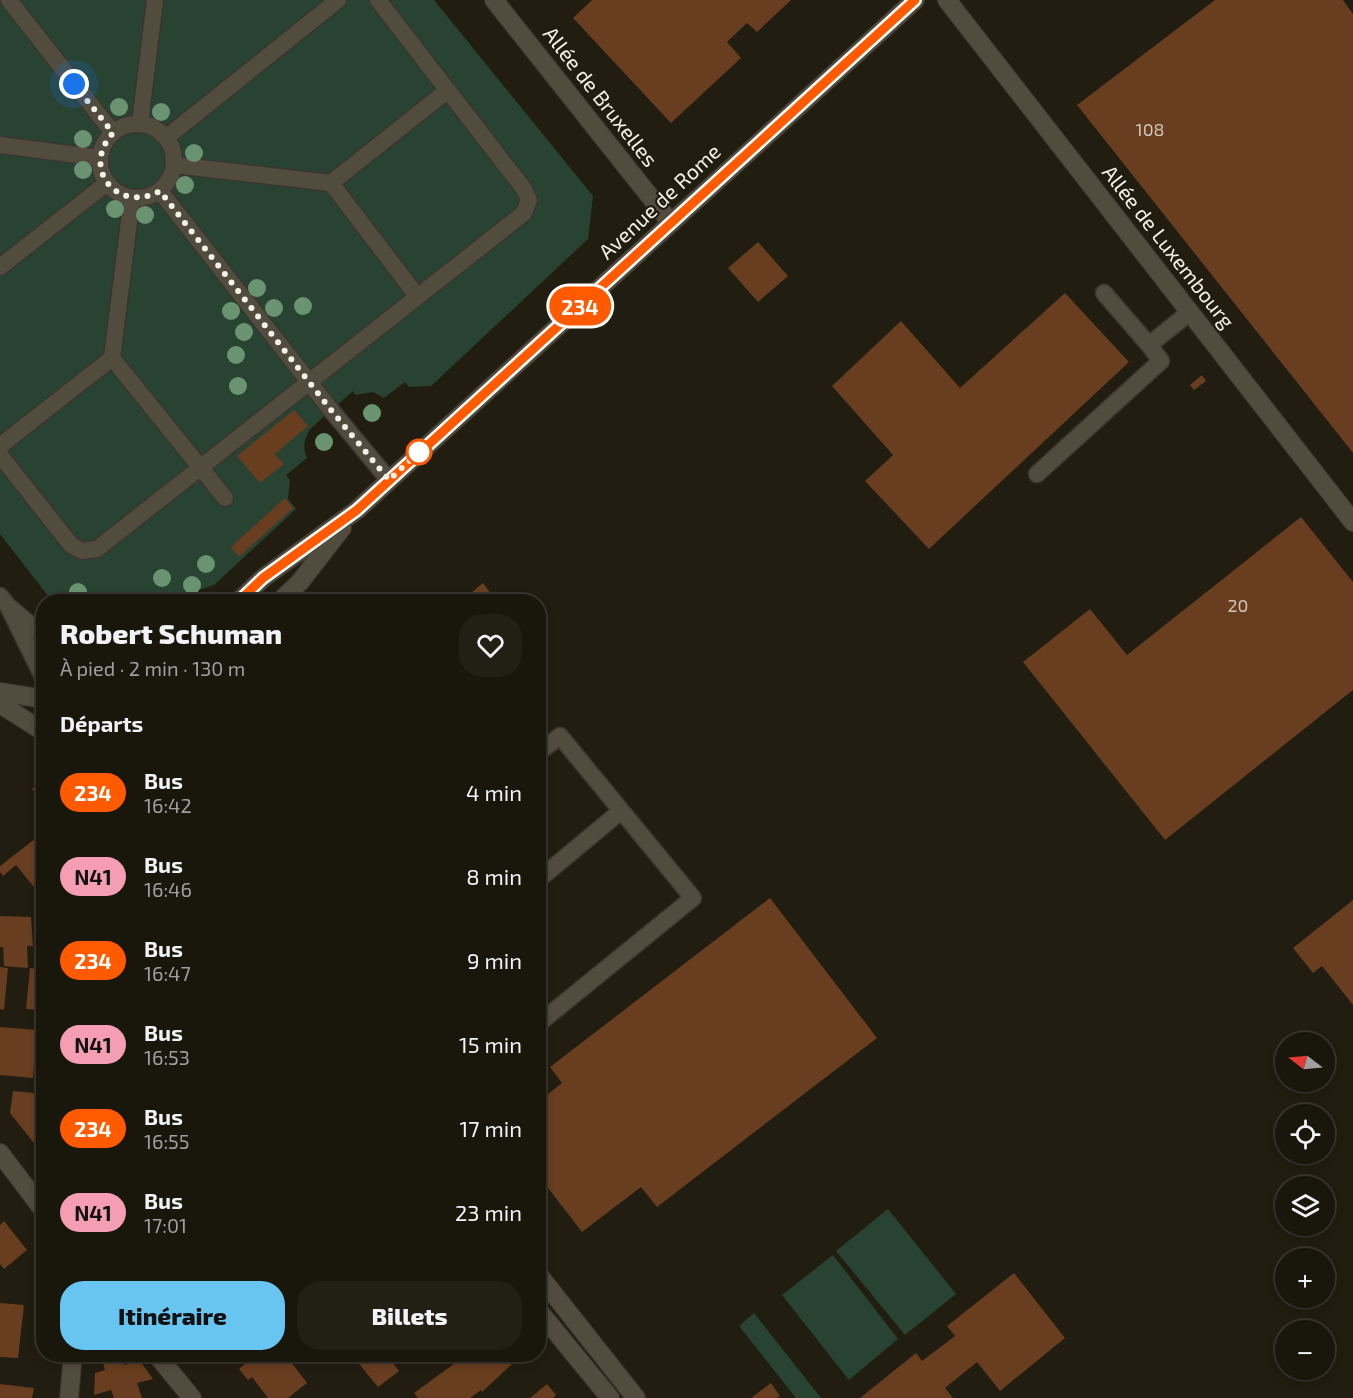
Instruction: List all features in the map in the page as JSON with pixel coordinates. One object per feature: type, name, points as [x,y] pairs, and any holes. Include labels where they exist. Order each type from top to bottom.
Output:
[{"type":"street","name":"Allée de Bruxelles","points":[[494,0],[671,223]]},
{"type":"street","name":"Avenue de Rome","points":[[246,594],[263,578],[357,510],[915,0]]},
{"type":"street","name":"Allée de Luxembourg","points":[[947,0],[1353,522]]},
{"type":"street","name":"Avenue de Rome","points":[[287,594],[300,582],[357,510]]},
{"type":"street","points":[[0,692],[36,698]]},
{"type":"street","points":[[0,704],[36,727]]},
{"type":"street","points":[[0,1153],[36,1200]]},
{"type":"street","points":[[0,1177],[20,1179]]},
{"type":"street","points":[[546,1284],[636,1398]]},
{"type":"street","points":[[546,1320],[610,1398]]},
{"type":"street","points":[[69,1398],[73,1362]]},
{"type":"street","points":[[163,1362],[192,1398]]},
{"type":"lane","points":[[9,0],[113,133]]},
{"type":"lane","points":[[140,123],[155,0]]},
{"type":"lane","points":[[166,137],[338,0]]},
{"type":"lane","points":[[0,455],[71,545],[82,551],[101,546],[522,215],[529,204],[524,189],[378,0]]},
{"type":"lane","points":[[174,165],[331,183],[448,90]]},
{"type":"lane","points":[[140,123],[154,127],[166,137],[173,150],[174,165],[167,184],[160,191],[151,196],[132,198],[122,195],[107,183],[100,166],[100,158],[106,140],[113,133],[130,124],[140,123]]},
{"type":"lane","points":[[0,145],[100,158]]},
{"type":"lane","points":[[0,267],[107,183]]},
{"type":"lane","points":[[331,183],[417,297]]},
{"type":"lane","points":[[160,191],[389,480]]},
{"type":"lane","points":[[0,446],[112,358],[132,198]]},
{"type":"lane","points":[[1036,474],[1161,361],[1104,293]]},
{"type":"lane","points":[[1149,345],[1190,312]]},
{"type":"lane","points":[[112,358],[225,498]]},
{"type":"lane","points":[[4,601],[36,629]]},
{"type":"lane","points":[[4,601],[36,663]]},
{"type":"lane","points":[[546,747],[560,736],[693,897],[546,1017]]},
{"type":"lane","points":[[546,873],[621,811]]},
{"type":"green space","points":[[0,0],[434,0],[593,196],[588,239],[431,386],[409,387],[405,382],[384,398],[373,392],[355,395],[353,391],[311,428],[305,443],[307,458],[286,475],[290,480],[288,499],[296,509],[214,585],[186,594],[47,594],[0,534]]},
{"type":"green space","points":[[888,1209],[956,1294],[905,1335],[836,1251]]},
{"type":"green space","points":[[833,1255],[898,1339],[849,1380],[782,1295]]},
{"type":"green space","points":[[754,1313],[821,1398],[796,1398],[739,1326]]},
{"type":"building","points":[[592,0],[791,0],[757,32],[747,23],[727,42],[741,58],[671,123],[573,18]]},
{"type":"building","points":[[1215,0],[1343,0],[1353,14],[1353,453],[1077,105]]},
{"type":"building","points":[[758,242],[788,276],[758,302],[728,268]]},
{"type":"building","points":[[1065,293],[1129,362],[929,549],[865,481],[893,455],[832,386],[901,321],[960,388]]},
{"type":"building","points":[[1202,375],[1206,381],[1194,390],[1190,385]]},
{"type":"building","points":[[294,410],[308,426],[275,454],[284,464],[260,483],[237,456]]},
{"type":"building","points":[[285,498],[293,508],[239,557],[231,547]]},
{"type":"building","points":[[1301,517],[1353,582],[1353,690],[1165,840],[1023,662],[1090,609],[1127,655]]},
{"type":"building","points":[[483,583],[491,594],[470,594]]},
{"type":"building","points":[[36,838],[36,890],[16,865],[3,876],[0,866]]},
{"type":"building","points":[[770,898],[877,1038],[657,1207],[641,1187],[582,1232],[546,1185],[546,1096],[562,1083],[550,1067]]},
{"type":"building","points":[[1353,900],[1353,1005],[1322,966],[1313,973],[1293,948]]},
{"type":"building","points":[[0,916],[31,917],[33,946],[27,946],[28,968],[4,966],[3,947],[0,947]]},
{"type":"building","points":[[0,967],[8,968],[4,1010],[0,1009]]},
{"type":"building","points":[[30,968],[36,968],[36,1010],[26,1009]]},
{"type":"building","points":[[0,1027],[36,1030],[33,1078],[0,1075]]},
{"type":"building","points":[[13,1091],[36,1093],[36,1146],[10,1113]]},
{"type":"building","points":[[4,1221],[27,1250],[4,1269],[0,1264],[0,1225]]},
{"type":"building","points":[[1014,1273],[1065,1338],[1000,1391],[977,1362],[945,1388],[953,1398],[860,1398],[916,1353],[922,1361],[955,1336],[947,1326]]},
{"type":"building","points":[[0,1303],[24,1305],[18,1358],[0,1357]]},
{"type":"building","points":[[103,1362],[123,1362],[124,1365],[141,1362],[153,1379],[137,1383],[142,1398],[114,1398],[111,1390],[94,1395],[95,1373],[105,1370]]},
{"type":"building","points":[[247,1362],[291,1362],[307,1383],[288,1398],[268,1398],[252,1377],[248,1380],[239,1369]]},
{"type":"building","points":[[358,1362],[392,1362],[399,1371],[378,1387]]},
{"type":"building","points":[[457,1362],[511,1362],[512,1364],[482,1392],[481,1390],[470,1398],[418,1398],[414,1393]]},
{"type":"building","points":[[771,1383],[780,1396],[751,1398]]},
{"type":"building","points":[[0,1384],[34,1388],[32,1398],[0,1398]]},
{"type":"building","points":[[547,1384],[556,1395],[553,1398],[530,1398]]},
{"type":"bus line","name":"234","points":[[246,594],[263,578],[357,510],[915,0]]},
{"type":"route","points":[[74,84],[113,133],[106,140],[100,158],[100,166],[107,183],[122,195],[132,198],[151,196],[160,191],[331,410],[389,480],[419,452]]}]
